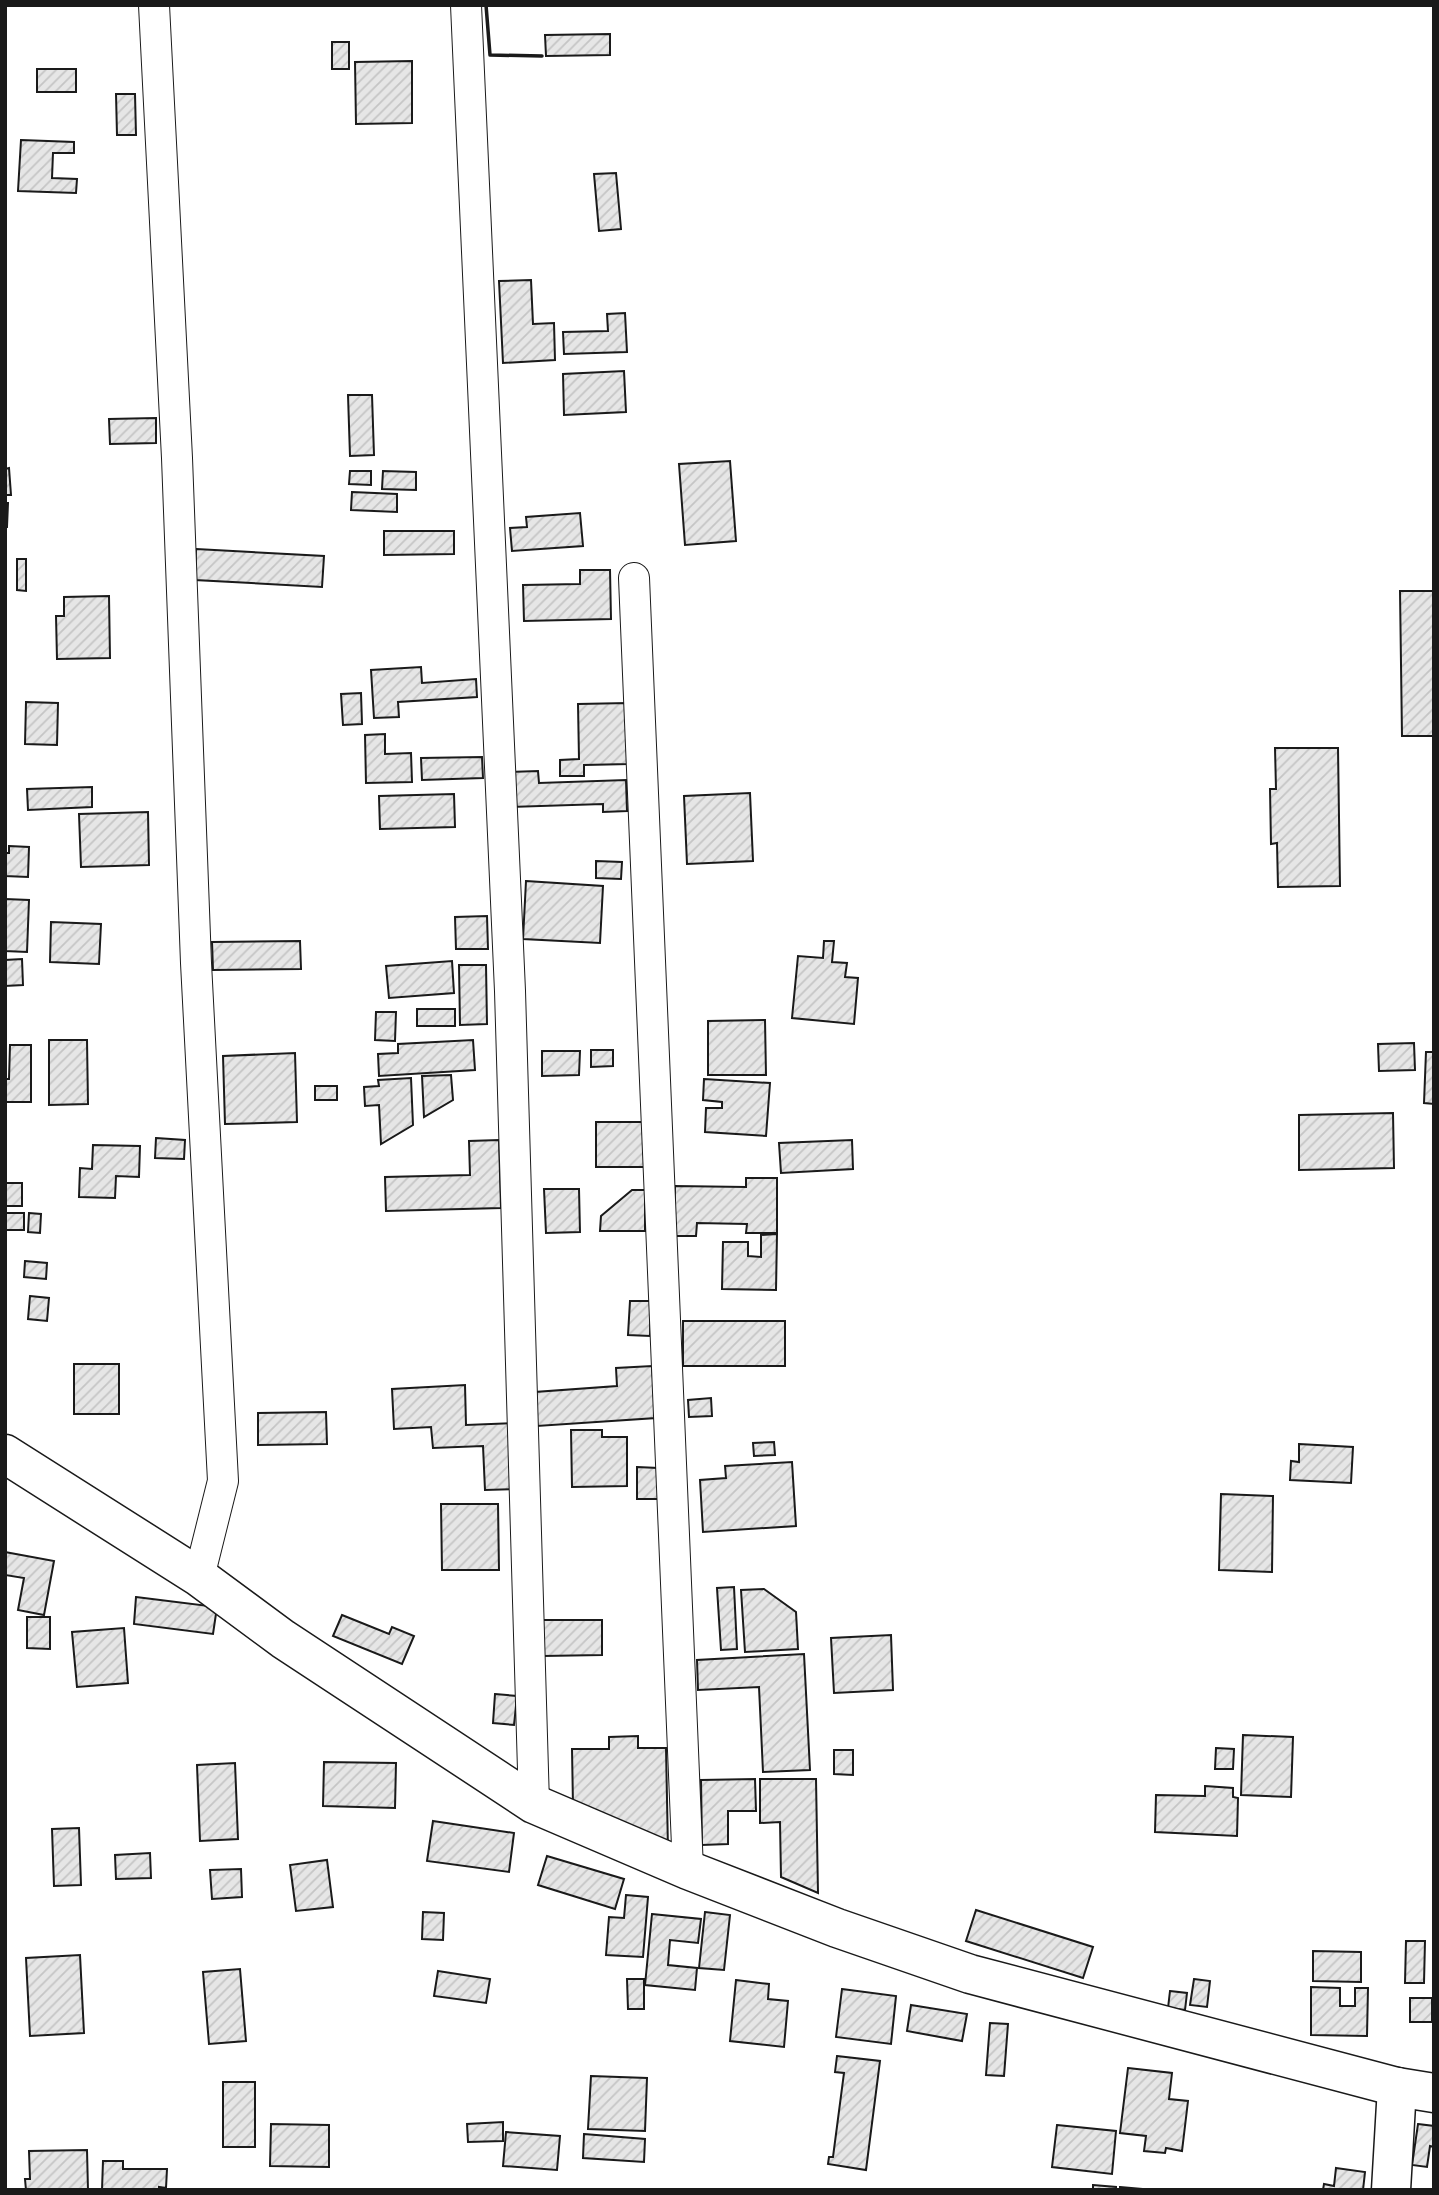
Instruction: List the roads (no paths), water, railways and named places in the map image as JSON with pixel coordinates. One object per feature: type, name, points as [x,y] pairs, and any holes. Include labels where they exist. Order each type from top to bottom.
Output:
[{"type":"street","points":[[154,5],[177,458],[196,963],[223,1481],[199,1577]]},
{"type":"street","points":[[466,5],[510,991],[534,1804]]},
{"type":"street","points":[[634,578],[688,1870]]},
{"type":"street","points":[[5,1454],[199,1577],[283,1639],[534,1804],[688,1870],[837,1928],[970,1974],[1415,2090],[1391,2190]]}]
